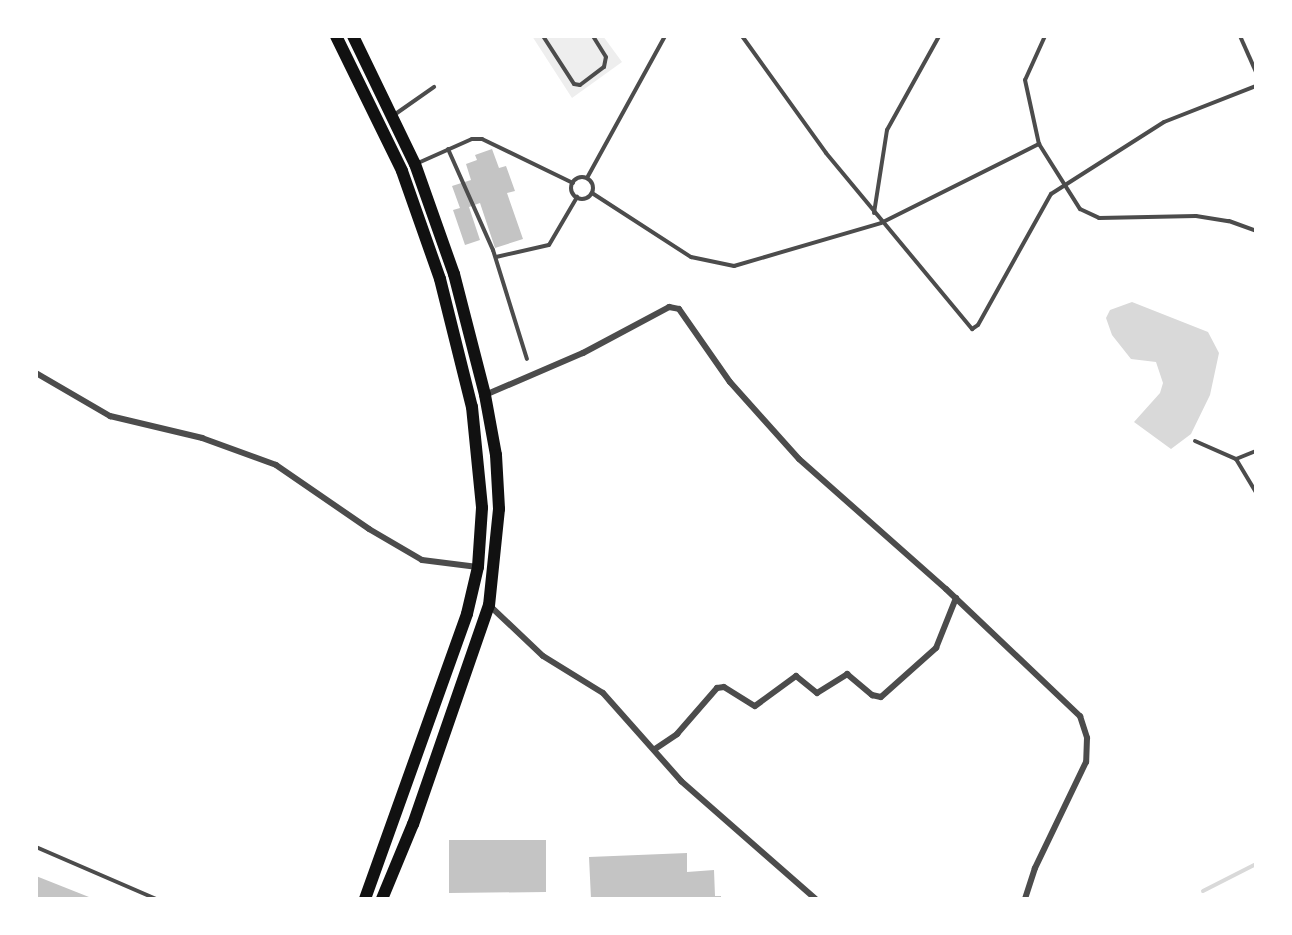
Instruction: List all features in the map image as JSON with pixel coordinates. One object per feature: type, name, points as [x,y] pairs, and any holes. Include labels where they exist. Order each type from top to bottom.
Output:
[{"type":"highway","points":[[336,36],[402,171],[440,279],[472,407],[482,508],[478,567],[453,662],[364,899]]},
{"type":"highway","points":[[353,36],[415,164],[454,274],[485,395],[496,455],[499,509],[489,605],[413,824],[382,899]]},
{"type":"highway","points":[[402,171],[415,164]]},
{"type":"street","points":[[485,395],[583,353],[669,306],[675,307],[730,382],[799,459],[956,598],[1080,716],[1087,738],[1083,771],[1035,868],[1025,899]]},
{"type":"street","points":[[36,373],[111,416],[201,438],[276,465],[369,529],[422,560],[478,567]]},
{"type":"street","points":[[655,749],[677,734],[717,688],[724,687],[755,706],[796,676],[817,693],[847,674],[872,695],[881,697],[936,648],[956,598]]},
{"type":"street","points":[[489,605],[543,656],[603,693],[681,781],[816,899]]},
{"type":"lane","points":[[543,36],[574,84],[580,85],[604,67],[606,57],[593,36]]},
{"type":"lane","points":[[415,164],[472,139],[487,140],[573,183],[587,178],[665,36]]},
{"type":"lane","points":[[742,36],[881,223],[972,329],[978,325],[1051,194],[1164,122],[1256,86]]},
{"type":"lane","points":[[874,214],[887,130],[939,36]]},
{"type":"lane","points":[[1045,36],[1025,80],[1039,144],[1062,186],[1080,209],[1099,218],[1196,216],[1229,221],[1256,231]]},
{"type":"lane","points":[[1240,36],[1256,72]]},
{"type":"lane","points":[[393,115],[434,87]]},
{"type":"lane","points":[[592,194],[691,257],[728,267],[881,223],[1039,144]]},
{"type":"lane","points":[[448,149],[496,257],[527,359]]},
{"type":"lane","points":[[587,178],[592,183],[592,194]]},
{"type":"lane","points":[[496,257],[549,245],[577,197],[573,183]]},
{"type":"lane","points":[[577,197],[583,199],[592,194]]},
{"type":"lane","points":[[1195,441],[1236,459],[1256,492]]},
{"type":"lane","points":[[1236,459],[1256,451]]},
{"type":"lane","points":[[36,848],[156,899]]},
{"type":"shaded area","points":[[532,36],[603,36],[622,62],[572,98]]},
{"type":"shaded area","points":[[1132,302],[1208,332],[1219,353],[1210,395],[1191,434],[1171,449],[1134,422],[1160,393],[1163,383],[1156,362],[1131,359],[1112,335],[1106,318],[1110,310]]},
{"type":"building","points":[[492,149],[499,168],[506,166],[515,191],[507,193],[523,239],[495,248],[480,203],[469,207],[480,240],[465,245],[453,210],[460,208],[452,186],[471,180],[466,164],[477,160],[475,155]]},
{"type":"building","points":[[449,840],[546,840],[546,892],[449,893]]},
{"type":"building","points":[[687,853],[687,872],[714,870],[715,896],[721,896],[721,899],[591,899],[589,857]]},
{"type":"building","points":[[36,876],[94,899],[36,899]]},
{"type":"waterway","points":[[1203,891],[1256,864]]}]
